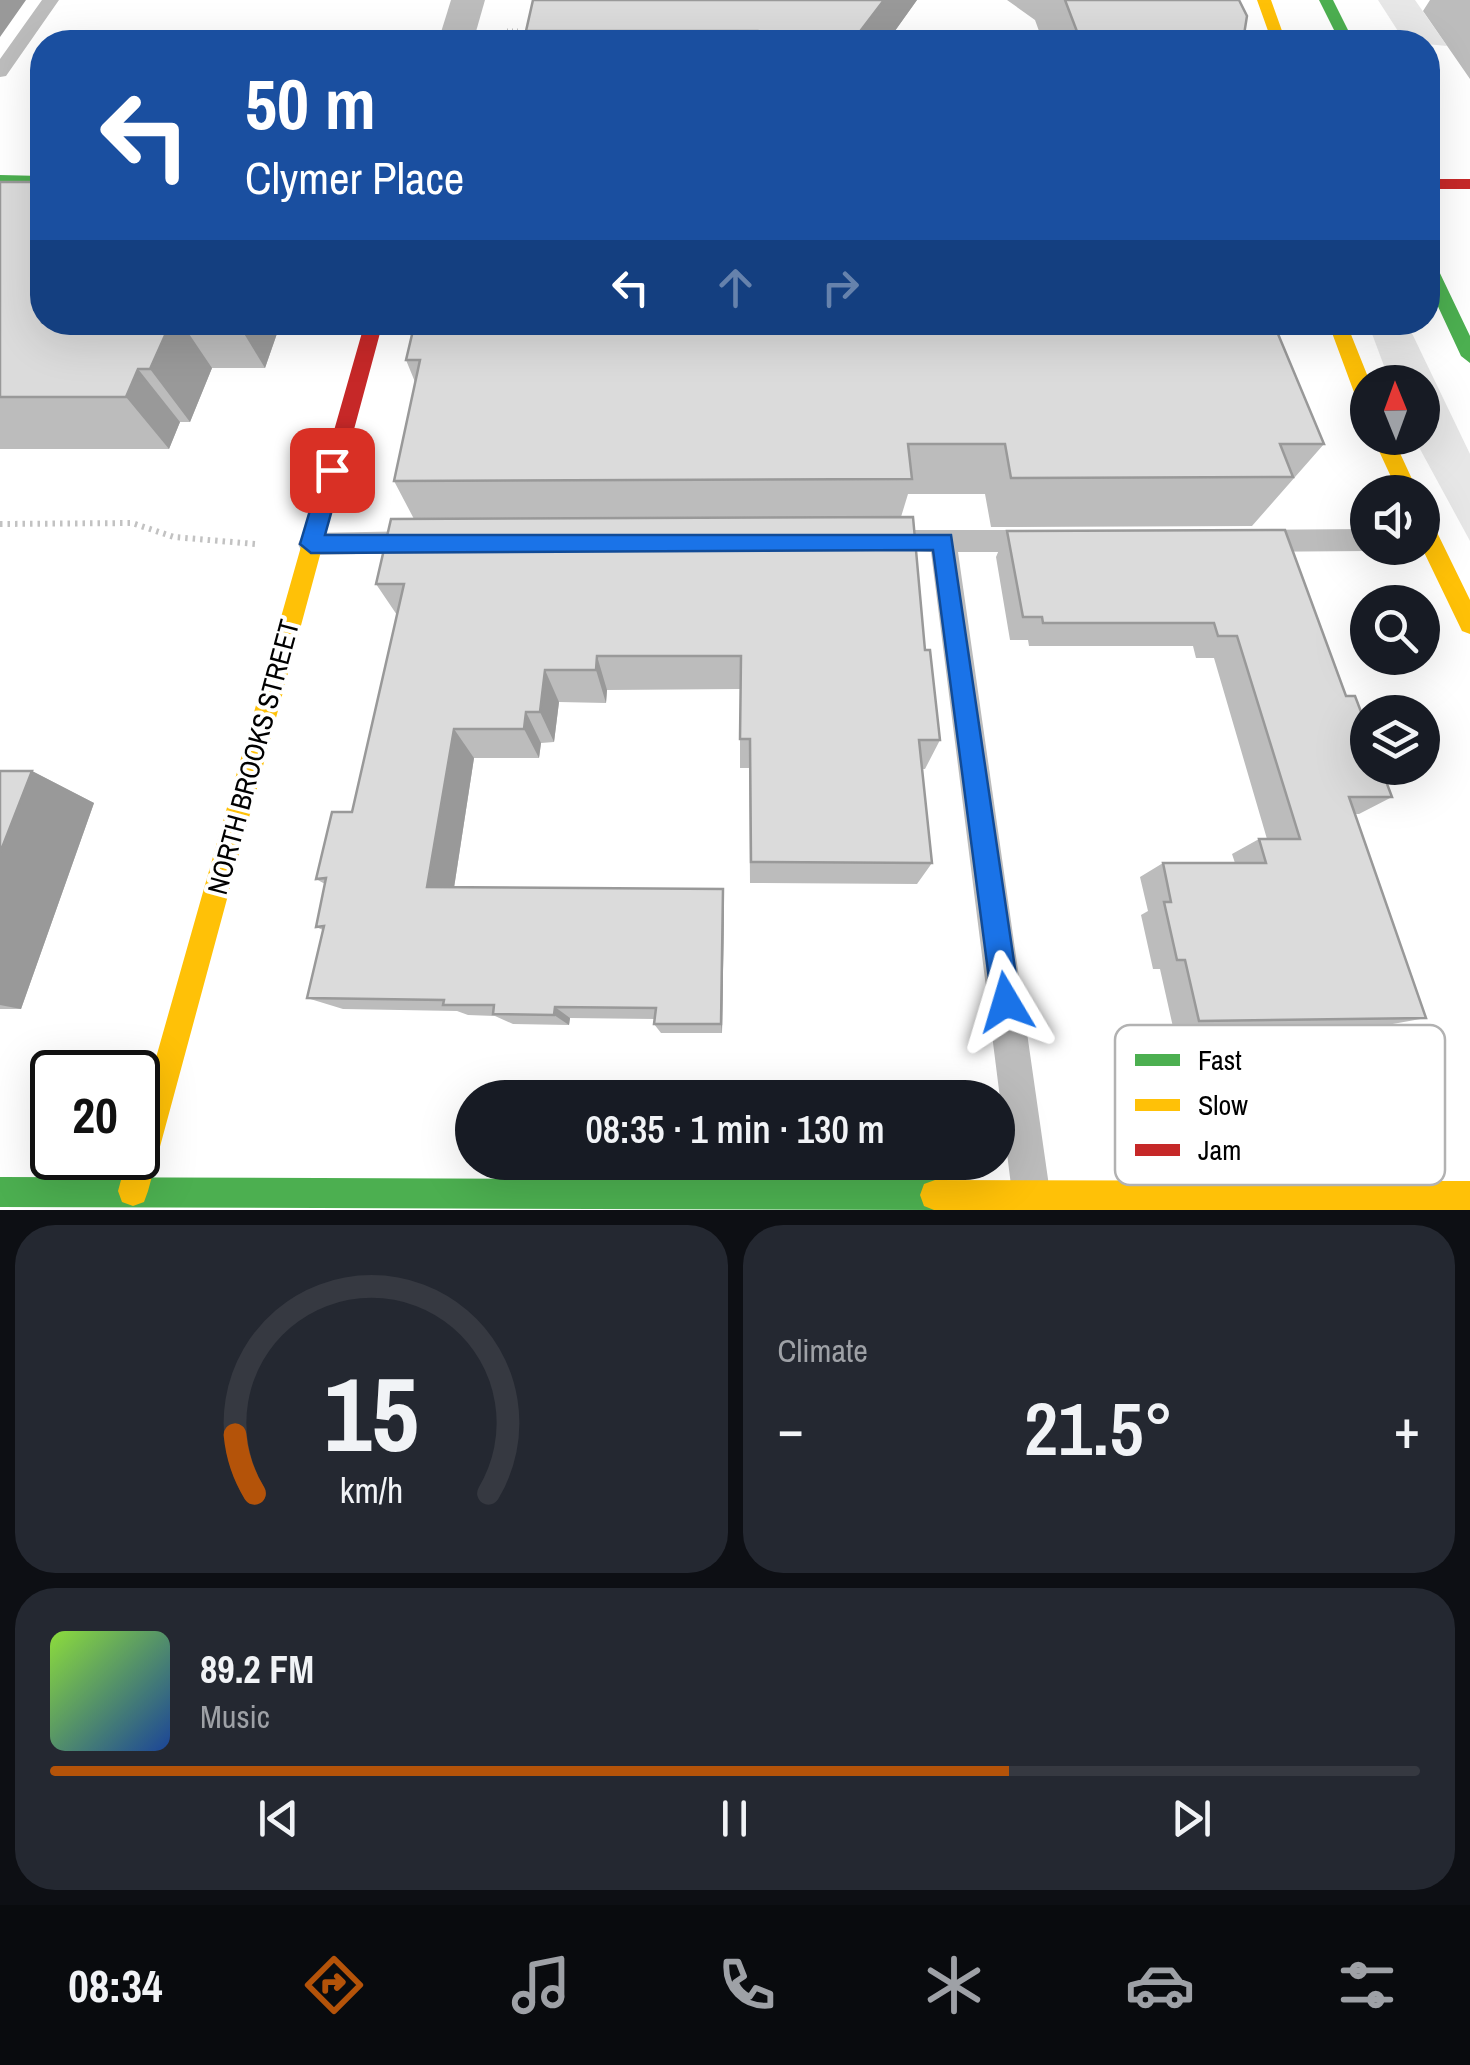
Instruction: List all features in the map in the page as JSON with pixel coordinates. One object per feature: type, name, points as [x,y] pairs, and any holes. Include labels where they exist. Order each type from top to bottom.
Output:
[{"type":"street","points":[[459,30],[468,0]]},
{"type":"street","points":[[1264,0],[1275,30]]},
{"type":"street","points":[[1326,0],[1341,30]]},
{"type":"street","points":[[0,180],[30,180]]},
{"type":"street","points":[[1440,184],[1470,184]]},
{"type":"street","points":[[1440,292],[1470,356]]},
{"type":"street","name":"NORTH BROOKS STREET","points":[[133,1191],[370,335]]},
{"type":"street","points":[[1343,335],[1354,365]]},
{"type":"street","points":[[1440,565],[1470,624]]},
{"type":"street","points":[[0,1192],[133,1191],[522,1202],[1031,1194],[1470,1196]]},
{"type":"lane","points":[[0,72],[51,0]]},
{"type":"lane","points":[[1229,540],[1350,540]]},
{"type":"lane","points":[[860,541],[1071,541]]},
{"type":"lane","points":[[943,541],[1031,1194]]},
{"type":"lane","points":[[311,544],[444,542]]},
{"type":"path","points":[[0,524],[132,523],[174,537],[230,544],[311,544]]},
{"type":"shaded area","points":[[1378,0],[1415,0],[1436,30],[1397,30]]},
{"type":"shaded area","points":[[1372,335],[1413,335],[1427,365],[1384,365]]},
{"type":"shaded area","points":[[1440,392],[1470,454],[1470,541],[1440,486],[1440,475],[1434,475],[1423,455],[1440,455]]},
{"type":"building","points":[[533,0],[884,0],[861,30],[526,30]]},
{"type":"building","points":[[1065,0],[1239,0],[1247,16],[1245,30],[1076,30]]},
{"type":"building","points":[[0,182],[30,182],[30,335],[165,335],[150,369],[138,369],[126,397],[0,397]]},
{"type":"building","points":[[412,335],[1278,335],[1324,444],[1280,444],[1293,477],[1011,478],[1005,444],[908,444],[912,479],[394,481],[420,360],[406,360]]},
{"type":"building","points":[[913,517],[925,650],[930,650],[940,740],[919,740],[932,863],[751,862],[750,739],[740,739],[741,656],[597,656],[596,670],[545,670],[540,712],[526,712],[524,729],[454,729],[427,887],[723,889],[721,1024],[654,1024],[656,1008],[555,1007],[554,1015],[493,1014],[494,1005],[443,1005],[444,1000],[307,998],[324,926],[316,927],[326,878],[316,879],[332,812],[352,812],[404,584],[376,584],[391,519]]},
{"type":"building","points":[[1285,530],[1346,696],[1350,696],[1350,785],[1387,785],[1392,797],[1349,797],[1426,1018],[1199,1021],[1185,960],[1177,960],[1164,902],[1171,902],[1163,863],[1266,863],[1259,839],[1300,839],[1237,636],[1218,636],[1214,623],[1043,623],[1042,617],[1023,617],[1007,531]]},
{"type":"building","points":[[0,771],[32,771],[0,853]]},
{"type":"traffic: fast","points":[[1326,0],[1341,30]]},
{"type":"traffic: fast","points":[[0,180],[30,181]]},
{"type":"traffic: fast","points":[[1440,292],[1470,356]]},
{"type":"traffic: fast","points":[[0,1192],[935,1195]]},
{"type":"traffic: slow","points":[[1264,0],[1275,30]]},
{"type":"traffic: slow","points":[[1342,335],[1353,365]]},
{"type":"traffic: slow","points":[[133,1191],[339,448]]},
{"type":"traffic: slow","points":[[1391,455],[1400,475]]},
{"type":"traffic: slow","points":[[1440,562],[1470,624]]},
{"type":"traffic: slow","points":[[935,1195],[1470,1196]]},
{"type":"traffic: jam","points":[[1440,184],[1470,184]]},
{"type":"traffic: jam","points":[[339,448],[370,335]]},
{"type":"route","points":[[332,470],[311,544],[943,541],[1006,1002]]}]
